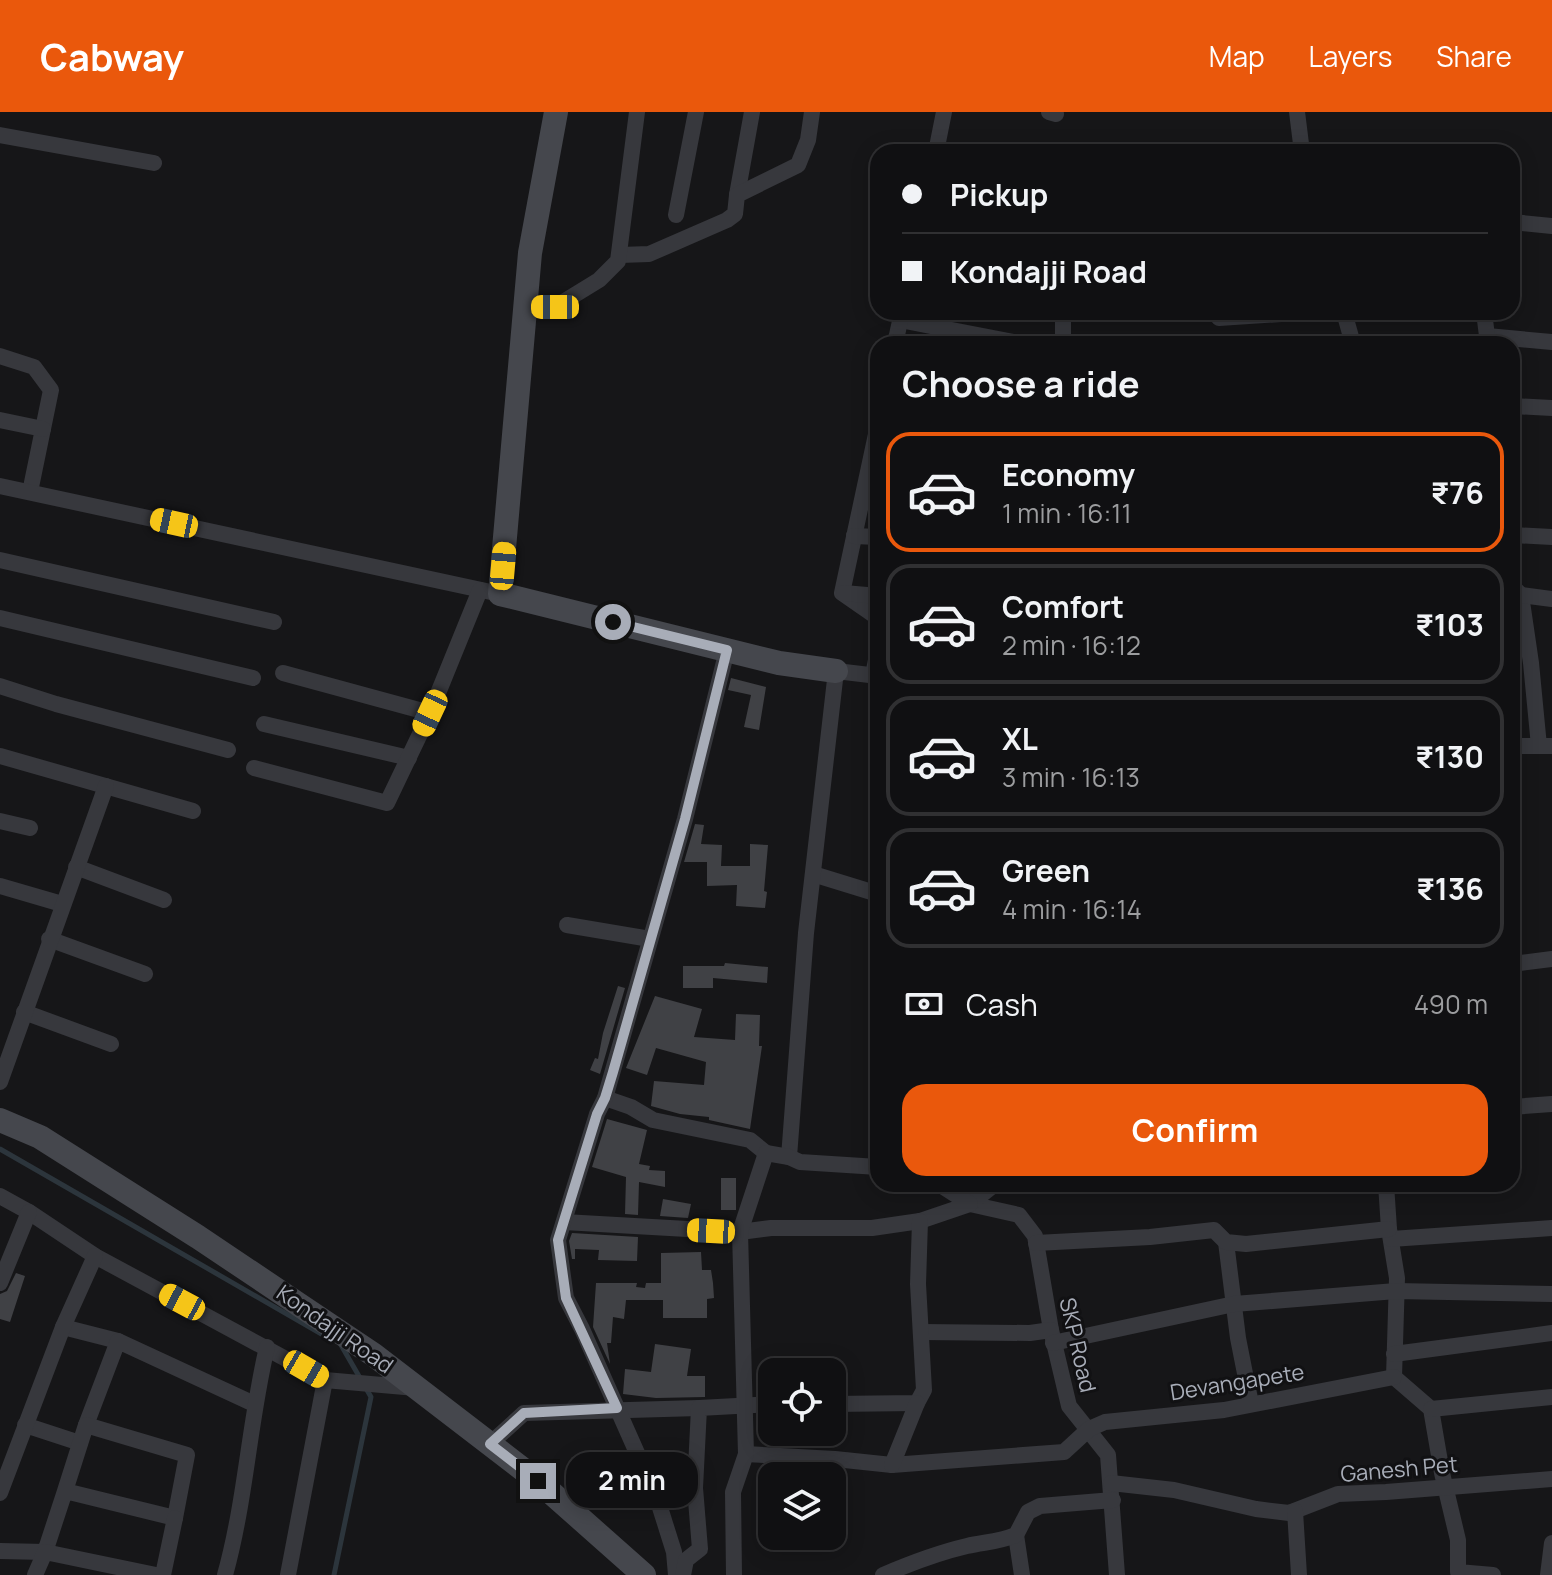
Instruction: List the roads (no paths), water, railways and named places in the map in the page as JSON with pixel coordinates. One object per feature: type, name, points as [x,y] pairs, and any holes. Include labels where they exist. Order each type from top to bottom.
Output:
[{"type":"street","points":[[254,768],[387,803],[490,592],[530,253],[556,112]]},
{"type":"street","points":[[525,307],[555,307],[599,280],[618,261],[637,112]]},
{"type":"street","points":[[676,215],[696,112]]},
{"type":"street","points":[[620,255],[649,254],[735,214],[752,112]]},
{"type":"street","points":[[737,195],[798,165],[808,140],[812,112]]},
{"type":"street","points":[[938,144],[944,112]]},
{"type":"street","points":[[1297,112],[1301,144]]},
{"type":"street","points":[[0,135],[154,163]]},
{"type":"street","points":[[1520,223],[1552,226]]},
{"type":"street","points":[[918,320],[988,336]]},
{"type":"street","points":[[1520,341],[1552,342]]},
{"type":"street","points":[[0,356],[34,367],[51,390],[30,492]]},
{"type":"street","points":[[1520,406],[1552,408]]},
{"type":"street","points":[[0,420],[43,429]]},
{"type":"street","points":[[842,593],[854,536],[870,485]]},
{"type":"street","points":[[0,486],[490,592],[779,663],[870,674]]},
{"type":"street","points":[[1520,535],[1552,537]]},
{"type":"street","points":[[854,536],[870,537]]},
{"type":"street","points":[[0,560],[274,622]]},
{"type":"street","points":[[1520,591],[1552,599]]},
{"type":"street","points":[[842,593],[870,595]]},
{"type":"street","points":[[842,593],[870,612]]},
{"type":"street","points":[[1520,609],[1546,746],[1520,746]]},
{"type":"street","points":[[0,618],[253,678]]},
{"type":"street","points":[[676,1575],[674,1552],[657,1498],[566,1298],[558,1240],[597,1114],[605,1098],[685,819],[727,650]]},
{"type":"street","points":[[789,1157],[806,933],[836,671]]},
{"type":"street","points":[[283,673],[430,713]]},
{"type":"street","points":[[0,686],[228,750]]},
{"type":"street","points":[[264,724],[409,758]]},
{"type":"street","points":[[0,756],[193,811]]},
{"type":"street","points":[[0,1082],[106,786]]},
{"type":"street","points":[[0,821],[30,828]]},
{"type":"street","points":[[76,867],[164,900]]},
{"type":"street","points":[[813,874],[870,892]]},
{"type":"street","points":[[0,886],[62,904]]},
{"type":"street","points":[[567,925],[650,939]]},
{"type":"street","points":[[49,939],[145,974]]},
{"type":"street","points":[[1520,963],[1552,959]]},
{"type":"street","points":[[24,1012],[111,1044]]},
{"type":"street","points":[[605,1098],[631,1107],[653,1120],[750,1140],[766,1153],[800,1162],[870,1166]]},
{"type":"street","points":[[1520,1106],[1552,1104]]},
{"type":"street","name":"Kondajji Road","points":[[0,1120],[40,1137],[198,1237],[374,1355],[538,1481],[644,1575]]},
{"type":"street","points":[[734,1575],[733,1492],[746,1454],[740,1232],[766,1153]]},
{"type":"street","points":[[951,1192],[970,1204]]},
{"type":"street","points":[[564,1222],[740,1232],[771,1228],[872,1228],[920,1221],[970,1204],[985,1192]]},
{"type":"street","points":[[1387,1192],[1396,1291],[1394,1377],[1431,1409],[1458,1540],[1458,1574],[1493,1575]]},
{"type":"street","points":[[0,1196],[95,1256],[325,1380],[418,1388]]},
{"type":"street","name":"SKP Road","points":[[970,1204],[1019,1215],[1035,1236],[1052,1337],[1069,1406],[1108,1455],[1117,1575]]},
{"type":"street","points":[[0,1283],[29,1212]]},
{"type":"street","points":[[892,1465],[924,1390],[918,1284],[920,1221]]},
{"type":"street","points":[[1226,1242],[1246,1244],[1390,1234],[1552,1228]]},
{"type":"street","points":[[1036,1243],[1214,1230],[1226,1242],[1251,1404]]},
{"type":"street","points":[[0,1493],[63,1327],[95,1256]]},
{"type":"street","points":[[921,1332],[1030,1333],[1052,1337],[1234,1304],[1396,1291],[1552,1294]]},
{"type":"street","points":[[63,1327],[118,1341],[254,1404]]},
{"type":"street","points":[[1394,1354],[1552,1333]]},
{"type":"street","points":[[35,1575],[118,1341]]},
{"type":"street","points":[[225,1575],[237,1529],[254,1404],[267,1347]]},
{"type":"street","name":"Devangapete","points":[[1089,1429],[1105,1422],[1224,1410],[1394,1377]]},
{"type":"street","points":[[288,1575],[325,1380]]},
{"type":"street","points":[[1431,1409],[1552,1397]]},
{"type":"street","points":[[846,1404],[917,1403]]},
{"type":"street","points":[[490,1444],[524,1413],[758,1404]]},
{"type":"street","points":[[683,1575],[686,1560],[700,1549],[695,1488],[699,1408]]},
{"type":"street","points":[[25,1425],[80,1443]]},
{"type":"street","points":[[86,1425],[187,1455],[163,1575]]},
{"type":"street","points":[[746,1454],[892,1465],[1064,1452],[1089,1429]]},
{"type":"street","name":"Ganesh Pet","points":[[1016,1535],[1028,1512],[1040,1506],[1112,1492],[1174,1490],[1256,1509],[1289,1513],[1338,1494],[1552,1479]]},
{"type":"street","points":[[65,1491],[175,1518]]},
{"type":"street","points":[[1295,1511],[1299,1575]]},
{"type":"street","points":[[883,1575],[922,1558],[971,1545],[995,1543],[1016,1535],[1022,1575]]},
{"type":"street","points":[[1548,1575],[1552,1543]]},
{"type":"street","points":[[0,1551],[45,1552],[156,1575]]},
{"type":"waterway","points":[[0,1149],[325,1336]]},
{"type":"waterway","points":[[334,1575],[371,1397],[341,1345]]}]
